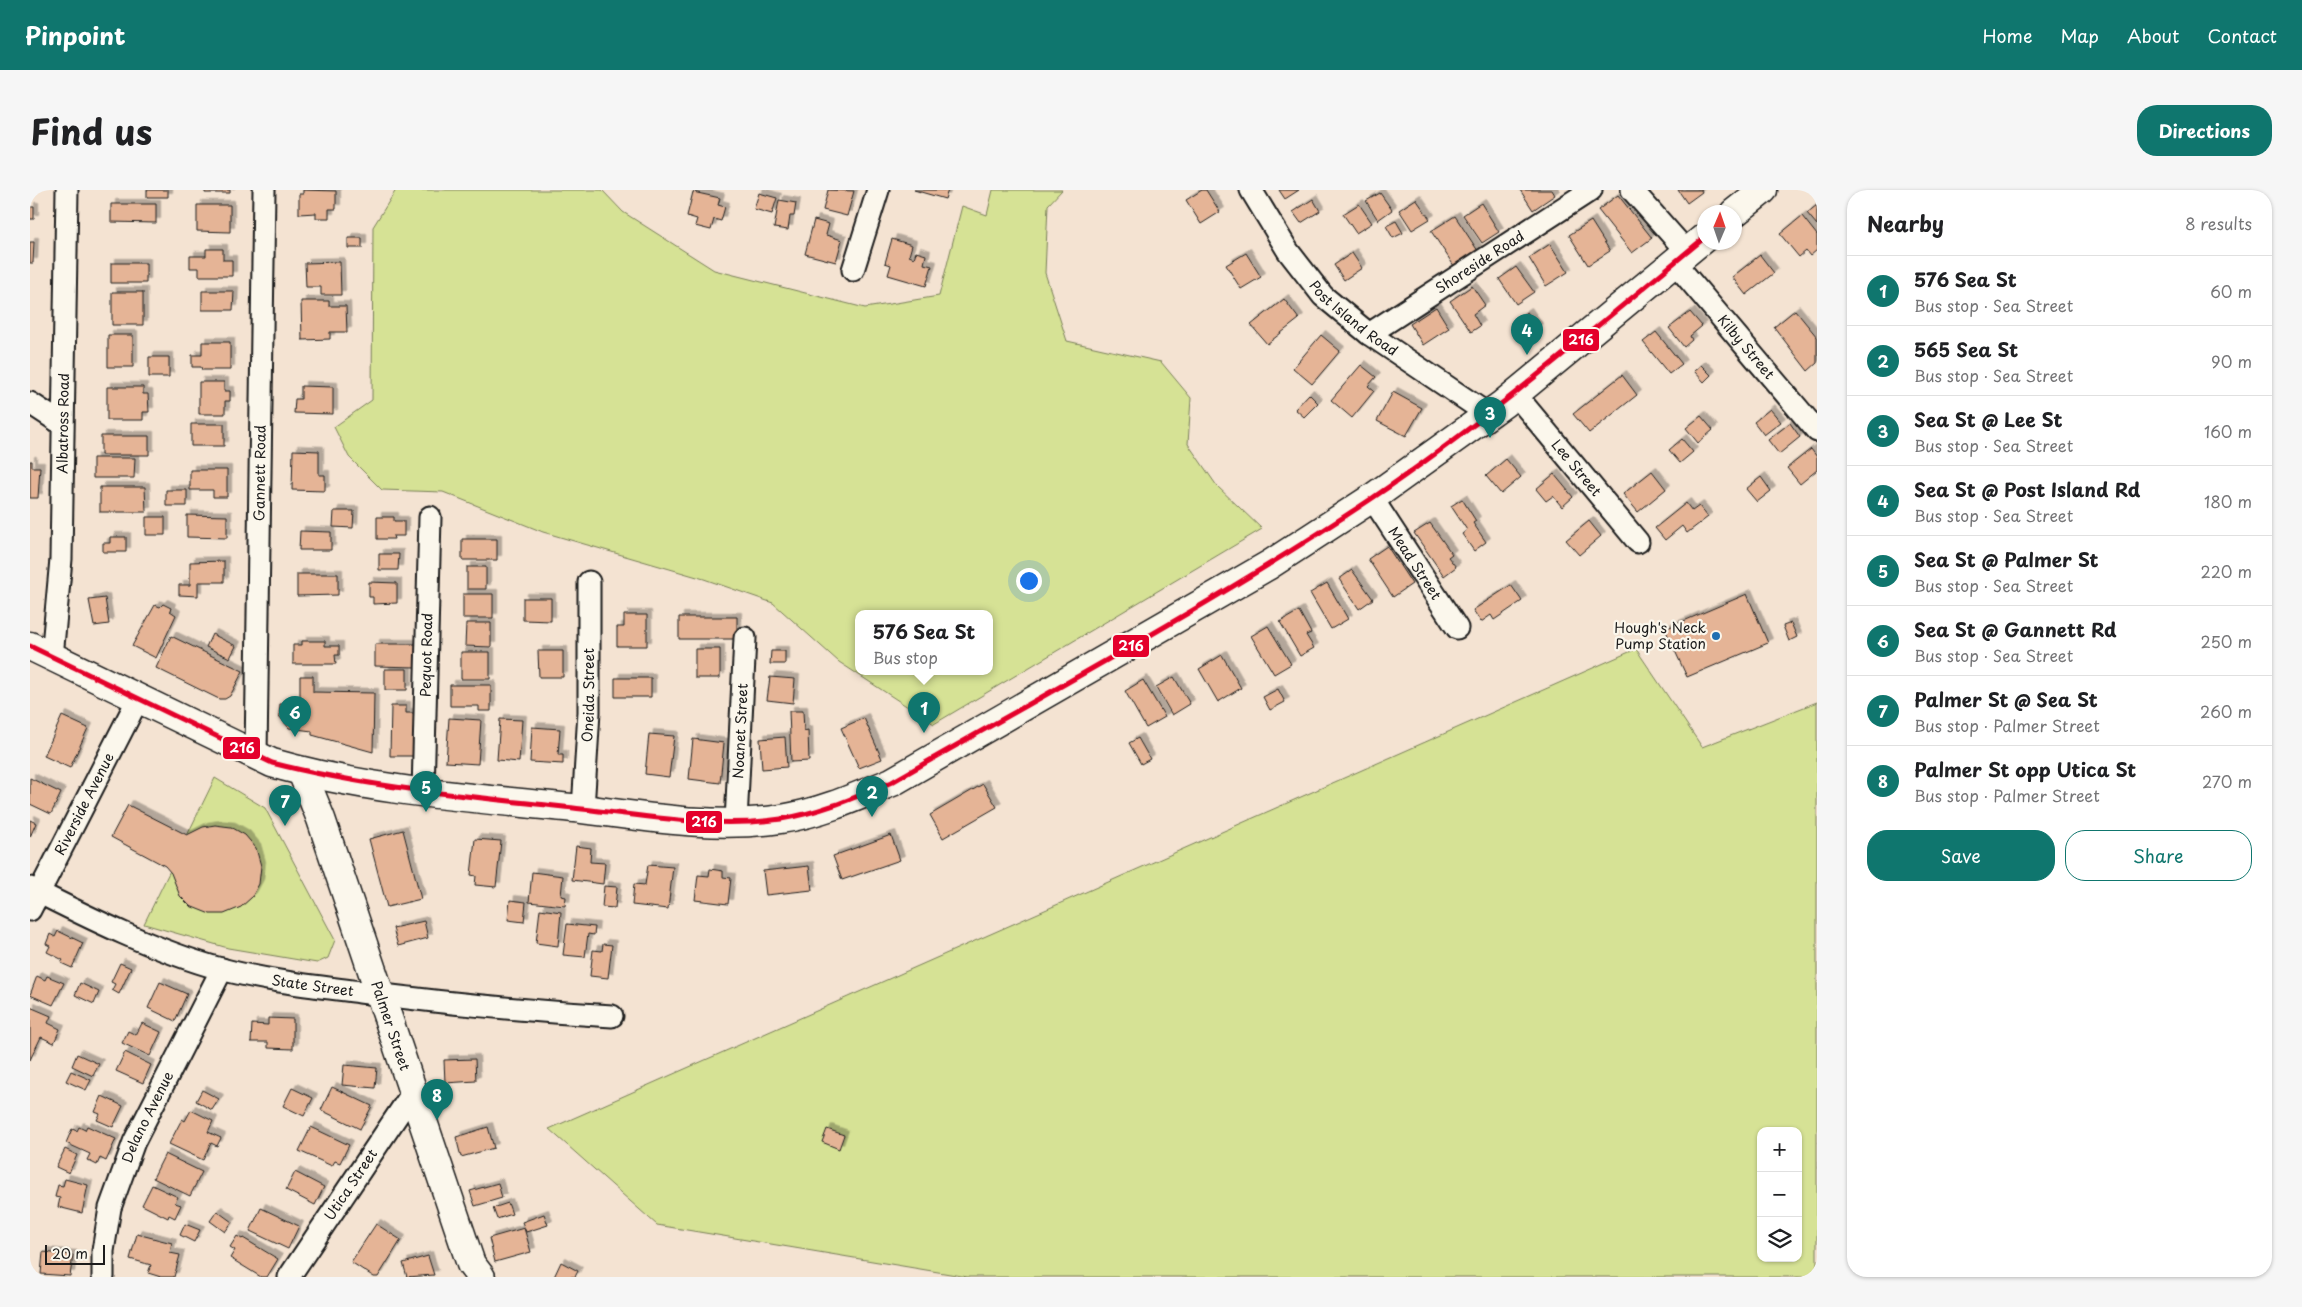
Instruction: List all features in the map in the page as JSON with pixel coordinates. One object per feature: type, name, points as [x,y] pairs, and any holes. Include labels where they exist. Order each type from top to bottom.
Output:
[{"type":"main road","points":[[1742,207],[1763,190]]},
{"type":"main road","points":[[41,652],[272,763],[302,772],[423,793],[699,823],[781,819],[818,811],[848,801],[892,782],[1269,565],[1372,498],[1489,415],[1689,251]]},
{"type":"main road","name":"Palmer Street","points":[[302,772],[321,818],[471,1264],[481,1277]]},
{"type":"street","name":"Albatross Road","points":[[41,652],[61,559],[67,190]]},
{"type":"street","name":"Gannett Road","points":[[256,755],[264,190]]},
{"type":"street","points":[[853,270],[878,190]]},
{"type":"street","name":"Post Island Road","points":[[1252,190],[1288,251],[1323,296],[1369,334],[1489,415]]},
{"type":"street","name":"Shoreside Road","points":[[1369,334],[1591,190]]},
{"type":"street","points":[[1632,190],[1689,251]]},
{"type":"street","name":"Kilby Street","points":[[1689,251],[1817,431]]},
{"type":"street","name":"Lee Street","points":[[1515,394],[1638,542]]},
{"type":"street","points":[[30,403],[62,424]]},
{"type":"street","name":"Mead Street","points":[[1372,498],[1457,628]]},
{"type":"street","name":"Pequot Road","points":[[423,793],[430,517]]},
{"type":"street","name":"Oneida Street","points":[[583,809],[589,712],[589,582]]},
{"type":"street","name":"Noanet Street","points":[[736,822],[745,638]]},
{"type":"street","name":"Riverside Avenue","points":[[33,897],[138,699]]},
{"type":"street","name":"State Street","points":[[33,897],[162,949],[222,969],[307,985],[379,994],[518,1010],[612,1016]]},
{"type":"street","name":"Delano Avenue","points":[[103,1277],[103,1251],[110,1208],[134,1142],[222,969]]},
{"type":"street","name":"Utica Street","points":[[289,1277],[413,1092]]},
{"type":"green space","points":[[396,190],[602,190],[623,212],[714,270],[865,308],[939,296],[962,206],[987,215],[993,190],[1062,190],[1048,205],[1045,273],[1067,341],[1161,362],[1191,398],[1188,444],[1217,486],[1262,529],[934,724],[859,675],[993,675],[993,610],[855,610],[855,672],[839,662],[773,603],[704,579],[543,532],[443,492],[382,490],[349,457],[334,427],[372,400],[373,227]]},
{"type":"green space","points":[[1636,649],[1702,747],[1817,702],[1817,1277],[968,1277],[657,1225],[549,1129]]},
{"type":"green space","points":[[215,778],[265,808],[335,940],[328,958],[317,963],[228,948],[144,924]]},
{"type":"building","points":[[147,190],[168,190],[168,197],[147,197]]},
{"type":"building","points":[[205,190],[230,190],[230,193],[205,193]]},
{"type":"building","points":[[303,190],[336,191],[336,209],[329,209],[329,218],[316,218],[316,213],[299,214],[299,194],[303,194]]},
{"type":"building","points":[[828,190],[854,191],[847,216],[823,210]]},
{"type":"building","points":[[914,190],[948,190],[945,199]]},
{"type":"building","points":[[1202,190],[1206,190],[1220,212],[1201,224],[1186,200]]},
{"type":"building","points":[[1279,190],[1299,190],[1285,199]]},
{"type":"building","points":[[1520,190],[1552,190],[1555,195],[1533,210]]},
{"type":"building","points":[[1678,190],[1701,190],[1702,192],[1687,203]]},
{"type":"building","points":[[693,192],[720,198],[718,205],[725,207],[721,221],[714,219],[711,230],[695,226],[697,219],[687,216]]},
{"type":"building","points":[[759,193],[777,198],[772,214],[754,209]]},
{"type":"building","points":[[1380,193],[1392,210],[1378,220],[1366,201]]},
{"type":"building","points":[[1618,195],[1652,238],[1632,253],[1598,210]]},
{"type":"building","points":[[1313,199],[1320,211],[1301,223],[1293,212]]},
{"type":"building","points":[[1416,199],[1430,219],[1412,230],[1399,210]]},
{"type":"building","points":[[779,200],[796,203],[794,216],[790,216],[788,230],[774,228]]},
{"type":"building","points":[[1481,203],[1499,232],[1482,243],[1463,215]]},
{"type":"building","points":[[111,204],[156,204],[156,223],[111,222]]},
{"type":"building","points":[[1359,204],[1372,223],[1356,233],[1343,214]]},
{"type":"building","points":[[197,205],[230,205],[230,232],[197,231]]},
{"type":"building","points":[[1817,205],[1817,225],[1807,213]]},
{"type":"building","points":[[30,207],[34,207],[34,219],[30,219]]},
{"type":"building","points":[[1455,216],[1480,254],[1456,269],[1431,231]]},
{"type":"building","points":[[1802,216],[1817,235],[1817,250],[1810,256],[1806,251],[1799,257],[1780,234]]},
{"type":"building","points":[[814,220],[829,224],[826,235],[842,240],[836,262],[805,254]]},
{"type":"building","points":[[1396,221],[1403,233],[1393,238],[1386,226]]},
{"type":"building","points":[[1591,221],[1610,251],[1588,265],[1569,235]]},
{"type":"building","points":[[348,238],[362,238],[362,248],[348,248]]},
{"type":"building","points":[[892,239],[912,245],[909,256],[914,258],[916,252],[926,255],[924,264],[932,266],[926,286],[888,275],[891,265],[885,263]]},
{"type":"building","points":[[30,242],[34,242],[33,263],[30,263]]},
{"type":"building","points":[[1550,244],[1568,272],[1546,286],[1529,258]]},
{"type":"building","points":[[206,249],[223,249],[223,260],[232,260],[232,276],[199,276],[199,268],[190,268],[190,256],[206,256]]},
{"type":"building","points":[[1246,253],[1261,277],[1241,289],[1226,265]]},
{"type":"building","points":[[1352,253],[1362,268],[1344,280],[1334,265]]},
{"type":"building","points":[[1760,255],[1774,273],[1746,295],[1732,277]]},
{"type":"building","points":[[340,262],[341,295],[321,295],[321,287],[306,287],[305,263]]},
{"type":"building","points":[[111,263],[146,263],[146,283],[111,283]]},
{"type":"building","points":[[1516,267],[1534,292],[1516,304],[1499,279]]},
{"type":"building","points":[[1472,286],[1485,305],[1473,314],[1480,326],[1471,332],[1450,301]]},
{"type":"building","points":[[202,291],[234,291],[233,310],[202,310]]},
{"type":"building","points":[[112,292],[143,292],[143,325],[112,325]]},
{"type":"building","points":[[1284,299],[1299,319],[1267,344],[1251,325]]},
{"type":"building","points":[[301,301],[329,301],[329,306],[346,306],[347,332],[330,332],[330,339],[302,340]]},
{"type":"building","points":[[1436,307],[1449,328],[1423,345],[1410,324]]},
{"type":"building","points":[[1795,310],[1817,337],[1817,363],[1808,371],[1774,327]]},
{"type":"building","points":[[1527,312],[1538,328],[1522,339],[1511,323]]},
{"type":"building","points":[[1690,312],[1702,326],[1690,336],[1692,340],[1684,347],[1669,328]]},
{"type":"building","points":[[1656,332],[1682,364],[1669,374],[1643,342]]},
{"type":"building","points":[[108,335],[133,335],[133,367],[108,367]]},
{"type":"building","points":[[1321,335],[1340,351],[1312,384],[1293,368]]},
{"type":"building","points":[[202,342],[230,342],[230,370],[202,370],[201,367],[192,367],[192,355],[202,355]]},
{"type":"building","points":[[149,357],[169,357],[169,377],[149,377]]},
{"type":"building","points":[[1361,365],[1376,377],[1368,386],[1374,391],[1352,418],[1331,400]]},
{"type":"building","points":[[1701,365],[1711,375],[1704,382],[1694,371]]},
{"type":"building","points":[[1622,375],[1637,395],[1589,433],[1573,414]]},
{"type":"building","points":[[199,382],[224,382],[224,391],[230,391],[230,401],[225,401],[225,414],[199,414]]},
{"type":"building","points":[[301,386],[333,387],[333,414],[294,413],[295,399],[301,399]]},
{"type":"building","points":[[107,387],[143,387],[143,394],[148,394],[149,412],[143,412],[143,420],[107,420]]},
{"type":"building","points":[[1393,392],[1422,408],[1406,436],[1377,421]]},
{"type":"building","points":[[1309,394],[1318,403],[1304,417],[1295,409]]},
{"type":"building","points":[[1770,409],[1781,422],[1764,435],[1754,422]]},
{"type":"building","points":[[1701,416],[1713,430],[1698,443],[1686,428]]},
{"type":"building","points":[[1790,423],[1800,437],[1779,454],[1768,440]]},
{"type":"building","points":[[191,424],[224,424],[224,446],[191,446]]},
{"type":"building","points":[[101,436],[149,436],[149,455],[101,455]]},
{"type":"building","points":[[1682,439],[1693,452],[1680,463],[1669,450]]},
{"type":"building","points":[[1811,449],[1817,457],[1817,470],[1800,484],[1787,468]]},
{"type":"building","points":[[293,450],[319,451],[319,475],[325,475],[325,491],[292,490]]},
{"type":"building","points":[[93,458],[135,458],[134,478],[93,478]]},
{"type":"building","points":[[1506,459],[1521,477],[1501,494],[1486,476]]},
{"type":"building","points":[[30,461],[32,461],[32,467],[40,467],[38,498],[30,498]]},
{"type":"building","points":[[190,470],[227,470],[227,497],[213,497],[213,490],[190,490]]},
{"type":"building","points":[[1652,471],[1666,489],[1638,512],[1623,494]]},
{"type":"building","points":[[1554,474],[1573,497],[1562,507],[1553,496],[1546,501],[1536,489]]},
{"type":"building","points":[[1761,477],[1771,491],[1757,502],[1746,489]]},
{"type":"building","points":[[100,487],[145,487],[146,512],[100,512]]},
{"type":"building","points":[[166,490],[187,490],[187,506],[166,506]]},
{"type":"building","points":[[1462,499],[1476,521],[1473,523],[1486,542],[1474,551],[1462,534],[1467,530],[1451,506]]},
{"type":"building","points":[[1686,503],[1692,511],[1699,506],[1708,517],[1687,533],[1682,526],[1665,540],[1655,528]]},
{"type":"building","points":[[334,511],[354,511],[353,528],[333,527]]},
{"type":"building","points":[[187,515],[227,516],[227,538],[187,537]]},
{"type":"building","points":[[146,517],[165,517],[165,535],[146,535]]},
{"type":"building","points":[[377,517],[394,517],[394,521],[404,521],[404,536],[393,536],[394,539],[377,539]]},
{"type":"building","points":[[1589,521],[1601,536],[1579,555],[1566,540]]},
{"type":"building","points":[[1430,523],[1452,554],[1448,557],[1456,567],[1444,576],[1414,533]]},
{"type":"building","points":[[300,531],[331,532],[331,550],[299,550]]},
{"type":"building","points":[[110,537],[126,537],[126,552],[103,552],[103,543],[110,543]]},
{"type":"building","points":[[462,539],[497,539],[497,560],[462,560]]},
{"type":"building","points":[[1387,546],[1412,584],[1393,597],[1368,559]]},
{"type":"building","points":[[379,554],[399,554],[398,570],[379,570]]},
{"type":"building","points":[[224,561],[224,582],[198,582],[198,596],[179,595],[179,585],[190,585],[190,562]]},
{"type":"building","points":[[467,567],[486,567],[486,589],[467,589]]},
{"type":"building","points":[[1352,570],[1373,599],[1359,609],[1339,579]]},
{"type":"building","points":[[297,574],[338,574],[338,595],[297,596]]},
{"type":"building","points":[[369,582],[397,583],[397,603],[373,604],[373,597],[369,597]]},
{"type":"building","points":[[1327,583],[1348,619],[1331,629],[1310,593]]},
{"type":"building","points":[[1511,585],[1522,601],[1494,620],[1491,615],[1481,622],[1473,610]]},
{"type":"building","points":[[463,594],[493,594],[493,618],[463,618]]},
{"type":"building","name":"Hough's Neck Pump Station","points":[[1747,594],[1768,643],[1687,677],[1665,629]]},
{"type":"building","points":[[105,598],[109,624],[94,626],[89,600]]},
{"type":"building","points":[[523,598],[551,598],[551,621],[523,620]]},
{"type":"building","points":[[163,604],[171,608],[170,611],[176,615],[156,658],[132,646],[155,605],[160,607]]},
{"type":"building","points":[[1299,611],[1311,633],[1306,635],[1314,648],[1300,656],[1280,622]]},
{"type":"building","points":[[624,615],[647,615],[647,646],[617,646],[617,627],[624,627]]},
{"type":"building","points":[[679,617],[737,617],[737,639],[679,639]]},
{"type":"building","points":[[466,623],[491,623],[491,647],[465,646]]},
{"type":"building","points":[[1791,623],[1797,637],[1789,641],[1783,626]]},
{"type":"building","points":[[1268,626],[1291,664],[1274,674],[1251,636]]},
{"type":"building","points":[[212,634],[236,646],[230,658],[206,647]]},
{"type":"building","points":[[171,636],[243,671],[230,696],[225,699],[219,699],[156,668]]},
{"type":"building","points":[[302,641],[325,641],[325,646],[339,646],[339,655],[335,655],[336,664],[293,664],[293,645],[302,645]]},
{"type":"building","points":[[375,644],[416,644],[416,667],[375,666]]},
{"type":"building","points":[[695,649],[720,649],[720,678],[695,678]]},
{"type":"building","points":[[538,651],[563,651],[563,677],[539,677]]},
{"type":"building","points":[[771,651],[785,651],[785,664],[770,664]]},
{"type":"building","points":[[461,652],[490,652],[490,679],[461,679]]},
{"type":"building","points":[[1222,655],[1241,688],[1218,702],[1199,669]]},
{"type":"building","points":[[385,669],[407,669],[407,690],[385,690]]},
{"type":"building","points":[[300,676],[313,676],[313,692],[374,693],[373,752],[312,735],[312,731],[289,728],[279,716],[280,704],[300,705]]},
{"type":"building","points":[[770,677],[795,679],[793,703],[767,700]]},
{"type":"building","points":[[1174,677],[1190,704],[1172,715],[1156,687]]},
{"type":"building","points":[[615,678],[651,678],[651,697],[615,697]]},
{"type":"building","points":[[1143,680],[1165,717],[1146,728],[1125,691]]},
{"type":"building","points":[[450,685],[491,685],[491,711],[479,711],[479,706],[450,706]]},
{"type":"building","points":[[1278,689],[1285,702],[1270,710],[1263,697]]},
{"type":"building","points":[[391,706],[406,706],[406,713],[414,713],[414,756],[390,756]]},
{"type":"building","points":[[789,711],[803,711],[804,731],[808,730],[809,761],[791,762]]},
{"type":"building","points":[[62,716],[88,728],[70,768],[44,756]]},
{"type":"building","points":[[449,718],[481,720],[478,764],[446,762]]},
{"type":"building","points":[[864,718],[882,759],[859,768],[841,728]]},
{"type":"building","points":[[500,719],[522,720],[519,762],[497,760]]},
{"type":"building","points":[[532,727],[560,729],[558,755],[563,755],[563,764],[530,762]]},
{"type":"building","points":[[649,734],[674,736],[669,777],[645,774]]},
{"type":"building","points":[[785,737],[787,767],[762,769],[760,739]]},
{"type":"building","points":[[1138,738],[1150,759],[1141,764],[1129,743]]},
{"type":"building","points":[[693,739],[724,743],[720,783],[689,779]]},
{"type":"building","points":[[30,778],[61,793],[51,814],[30,804]]},
{"type":"building","points":[[983,784],[997,807],[943,838],[930,815]]},
{"type":"building","points":[[128,805],[187,835],[203,827],[215,825],[231,827],[245,835],[256,848],[261,866],[259,884],[252,897],[241,907],[224,914],[210,914],[190,906],[180,896],[171,873],[165,866],[111,837]]},
{"type":"building","points":[[30,820],[36,823],[30,837]]},
{"type":"building","points":[[403,830],[421,899],[387,907],[369,839]]},
{"type":"building","points":[[891,835],[900,860],[842,880],[833,856]]},
{"type":"building","points":[[475,839],[501,841],[496,887],[475,885],[476,876],[471,875]]},
{"type":"building","points":[[576,846],[591,848],[590,862],[605,863],[603,884],[572,880]]},
{"type":"building","points":[[648,865],[673,867],[668,909],[632,905],[634,884],[645,885]]},
{"type":"building","points":[[809,866],[812,890],[766,895],[763,871]]},
{"type":"building","points":[[710,869],[723,871],[723,877],[731,878],[728,904],[695,900],[698,875],[709,876]]},
{"type":"building","points":[[532,872],[563,876],[561,896],[566,897],[565,906],[529,902]]},
{"type":"building","points":[[604,886],[617,887],[615,908],[602,907]]},
{"type":"building","points":[[510,900],[526,902],[524,922],[508,920]]},
{"type":"building","points":[[540,909],[561,912],[558,946],[536,943]]},
{"type":"building","points":[[424,921],[428,938],[398,946],[393,928]]},
{"type":"building","points":[[567,924],[595,927],[594,935],[588,934],[585,957],[563,955]]},
{"type":"building","points":[[58,931],[83,943],[72,968],[61,963],[63,960],[47,952],[50,946],[46,944],[50,934],[55,937]]},
{"type":"building","points":[[603,944],[612,945],[608,978],[590,976],[593,950],[602,951]]},
{"type":"building","points":[[120,963],[131,968],[119,994],[112,990],[115,984],[111,982]]},
{"type":"building","points":[[37,976],[45,980],[47,976],[64,983],[53,1005],[30,995]]},
{"type":"building","points":[[160,982],[187,994],[175,1021],[148,1008]]},
{"type":"building","points":[[80,983],[99,992],[94,1004],[75,995]]},
{"type":"building","points":[[30,1007],[51,1016],[48,1023],[60,1029],[54,1043],[41,1037],[30,1060]]},
{"type":"building","points":[[268,1018],[293,1019],[293,1049],[268,1048],[268,1042],[251,1042],[252,1024],[268,1025]]},
{"type":"building","points":[[142,1023],[161,1032],[150,1056],[122,1043],[128,1031],[136,1035]]},
{"type":"building","points":[[125,1052],[151,1065],[143,1083],[116,1071]]},
{"type":"building","points":[[77,1054],[99,1064],[93,1076],[72,1066]]},
{"type":"building","points":[[475,1059],[476,1081],[445,1083],[444,1060]]},
{"type":"building","points":[[344,1065],[377,1068],[375,1088],[342,1085]]},
{"type":"building","points":[[71,1071],[91,1080],[86,1090],[66,1081]]},
{"type":"building","points":[[332,1087],[372,1106],[360,1129],[321,1110]]},
{"type":"building","points":[[292,1088],[313,1098],[304,1116],[283,1106]]},
{"type":"building","points":[[202,1090],[219,1099],[212,1110],[196,1101]]},
{"type":"building","points":[[102,1096],[123,1106],[113,1127],[97,1120],[100,1114],[95,1112]]},
{"type":"building","points":[[191,1110],[213,1121],[208,1132],[221,1138],[217,1146],[211,1143],[203,1160],[169,1144],[182,1119],[185,1121]]},
{"type":"building","points":[[87,1126],[116,1139],[106,1161],[100,1158],[97,1165],[87,1160],[90,1154],[66,1143],[72,1129],[77,1131],[79,1127],[85,1130]]},
{"type":"building","points":[[311,1127],[349,1145],[340,1163],[335,1161],[332,1166],[299,1151]]},
{"type":"building","points":[[488,1127],[494,1148],[461,1157],[456,1137]]},
{"type":"building","points":[[827,1129],[844,1135],[839,1149],[822,1142]]},
{"type":"building","points":[[65,1149],[77,1155],[69,1173],[56,1167]]},
{"type":"building","points":[[165,1154],[202,1172],[190,1196],[153,1178]]},
{"type":"building","points":[[295,1172],[324,1187],[315,1205],[286,1190]]},
{"type":"building","points":[[65,1179],[88,1185],[82,1213],[58,1207],[60,1198],[55,1197],[58,1185],[63,1186]]},
{"type":"building","points":[[498,1183],[502,1198],[475,1206],[470,1191]]},
{"type":"building","points":[[152,1185],[178,1197],[175,1203],[181,1205],[175,1218],[169,1215],[168,1218],[142,1205]]},
{"type":"building","points":[[508,1203],[512,1214],[497,1219],[493,1208]]},
{"type":"building","points":[[261,1208],[299,1226],[288,1249],[250,1231]]},
{"type":"building","points":[[217,1211],[232,1222],[225,1232],[210,1221]]},
{"type":"building","points":[[544,1214],[548,1225],[526,1232],[522,1222]]},
{"type":"building","points":[[185,1224],[200,1230],[194,1242],[180,1235]]},
{"type":"building","points":[[376,1224],[401,1240],[378,1277],[374,1277],[351,1262]]},
{"type":"building","points":[[524,1228],[531,1252],[495,1262],[489,1238]]},
{"type":"building","points":[[137,1234],[172,1243],[170,1253],[180,1255],[174,1277],[161,1277],[148,1273],[151,1265],[130,1259]]},
{"type":"building","points":[[237,1236],[278,1259],[267,1277],[261,1277],[230,1258],[235,1250],[230,1247]]},
{"type":"building","points":[[43,1252],[73,1255],[70,1276],[41,1274]]},
{"type":"building","points":[[428,1256],[434,1275],[407,1277],[403,1263]]},
{"type":"building","points":[[561,1262],[578,1271],[575,1277],[554,1277]]},
{"type":"transit line","name":"216","points":[[30,646],[272,763],[310,772],[387,786],[681,820],[731,823],[756,822],[810,813],[892,782],[1134,645],[1313,537],[1371,499],[1457,438],[1540,373],[1697,244]]},
{"type":"place","name":"Sea St @ Post Island Rd","points":[[1527,355]]},
{"type":"place","name":"Sea St @ Lee St","points":[[1490,438]]},
{"type":"place","name":"Hough's Neck Pump Station","points":[[1716,636]]},
{"type":"place","name":"576 Sea St","points":[[924,733]]},
{"type":"place","name":"Sea St @ Gannett Rd","points":[[295,737]]},
{"type":"place","name":"Sea St @ Palmer St","points":[[426,812]]},
{"type":"place","name":"565 Sea St","points":[[872,817]]},
{"type":"place","name":"Palmer St @ Sea St","points":[[285,826]]},
{"type":"place","name":"Palmer St opp Utica St","points":[[437,1120]]}]
